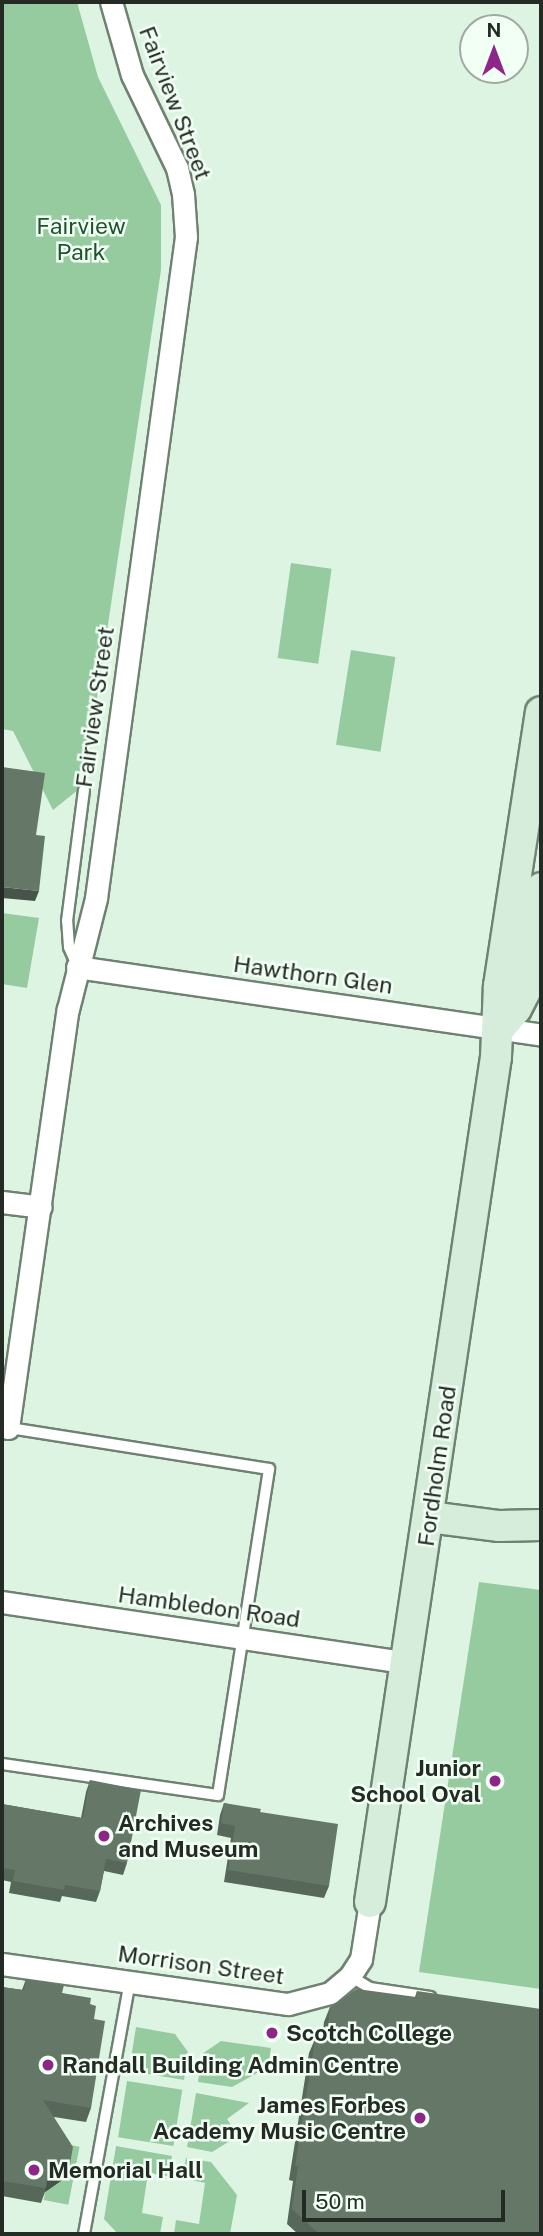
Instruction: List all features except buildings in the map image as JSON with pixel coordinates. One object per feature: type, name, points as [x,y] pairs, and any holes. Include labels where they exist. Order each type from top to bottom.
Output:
[{"type":"street","name":"Fairview Street","points":[[5,1427],[41,1207],[68,1009],[96,898],[186,237],[183,194],[177,168],[167,142],[132,75],[111,2]]},
{"type":"street","name":"Fordholm Road","points":[[370,1902],[408,1663],[499,1029],[499,986],[541,712]]},
{"type":"street","name":"Fordholm Road","points":[[499,1029],[516,1009],[524,991],[541,888]]},
{"type":"street","name":"Hawthorn Glen","points":[[77,967],[541,1035]]},
{"type":"street","points":[[2,1202],[41,1207]]},
{"type":"street","points":[[430,1506],[541,1518]]},
{"type":"street","points":[[430,1506],[499,1526],[541,1525]]},
{"type":"street","name":"Hambledon Road","points":[[2,1602],[408,1663]]},
{"type":"street","points":[[350,1976],[361,1959],[370,1902]]},
{"type":"street","name":"Morrison Street","points":[[2,1964],[288,2004],[330,1993],[350,1976]]},
{"type":"lane","points":[[77,967],[69,947],[67,920],[84,790]]},
{"type":"lane","points":[[2,1765],[218,1795],[269,1469],[5,1427]]},
{"type":"lane","points":[[350,1976],[370,1988],[445,1999]]},
{"type":"lane","points":[[84,2234],[130,1980]]},
{"type":"green space","name":"Fairview Park","points":[[2,2],[77,2],[98,77],[161,205],[161,270],[84,785],[53,810],[13,731],[2,729]]},
{"type":"green space","points":[[291,563],[332,569],[318,664],[278,658]]},
{"type":"green space","points":[[351,650],[395,657],[380,752],[336,745]]},
{"type":"green space","points":[[2,913],[39,918],[27,988],[2,984]]},
{"type":"green space","name":"Junior School Oval","points":[[479,1582],[541,1590],[541,1989],[419,1972]]},
{"type":"green space","points":[[136,2027],[175,2034],[188,2052],[184,2080],[129,2071]]},
{"type":"green space","points":[[221,2041],[271,2048],[268,2067],[232,2087],[198,2082],[202,2054]]},
{"type":"green space","points":[[127,2081],[182,2090],[173,2146],[118,2137]]},
{"type":"green space","points":[[196,2093],[249,2103],[227,2119],[238,2136],[212,2152],[187,2147]]},
{"type":"green space","points":[[55,2142],[80,2147],[68,2205],[44,2200]]},
{"type":"green space","points":[[116,2146],[172,2156],[168,2176],[148,2173],[142,2213],[163,2217],[160,2234],[118,2234],[104,2219]]},
{"type":"green space","points":[[186,2158],[211,2162],[237,2195],[230,2234],[174,2234],[176,2220],[199,2224],[205,2183],[182,2178]]},
{"type":"place","name":"Junior School Oval","points":[[495,1781]]},
{"type":"place","name":"Archives and Museum","points":[[104,1836]]},
{"type":"place","name":"Scotch College","points":[[272,2033]]},
{"type":"place","name":"Randall Building Admin Centre","points":[[48,2065]]},
{"type":"place","name":"James Forbes Academy Music Centre","points":[[420,2118]]},
{"type":"place","name":"Memorial Hall","points":[[34,2170]]}]
